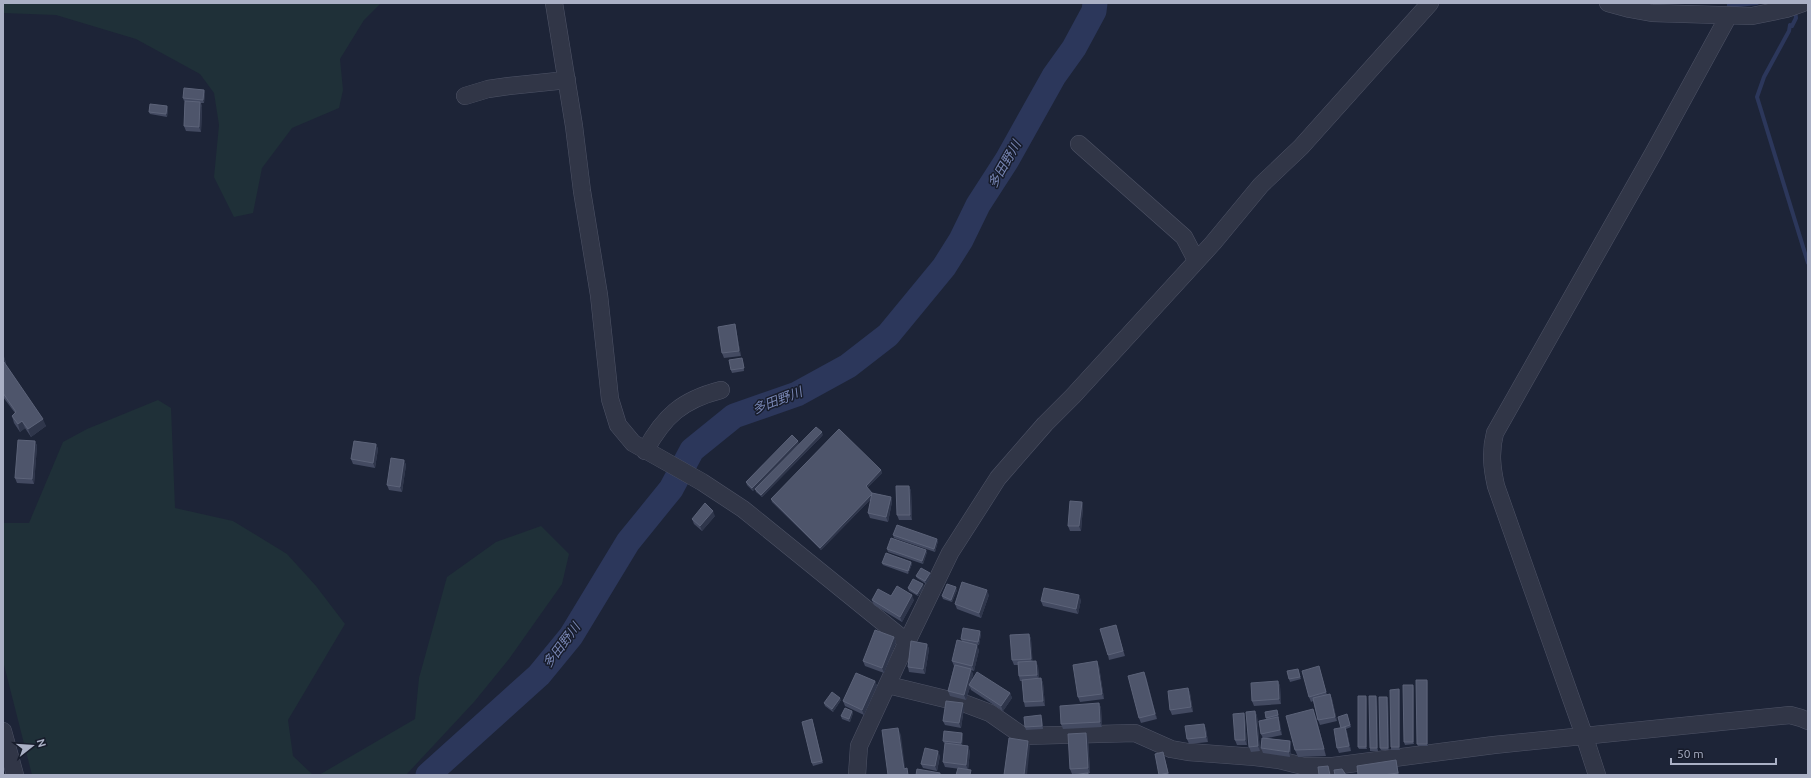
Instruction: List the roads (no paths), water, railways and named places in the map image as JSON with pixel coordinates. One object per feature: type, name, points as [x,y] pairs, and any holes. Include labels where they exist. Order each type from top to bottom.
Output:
[{"type":"street","points":[[554,3],[599,295],[610,399],[618,425],[633,443],[648,453],[702,482],[744,509],[907,642]]},
{"type":"street","points":[[857,775],[859,746],[907,642],[950,553],[998,478],[1045,424],[1073,396],[1262,185],[1301,147],[1430,3]]},
{"type":"street","points":[[1608,3],[1652,13],[1752,16],[1786,9],[1803,3]]},
{"type":"street","points":[[1597,775],[1496,486],[1492,460],[1492,443],[1495,433],[1654,152],[1729,15]]},
{"type":"street","points":[[465,96],[488,89],[567,80]]},
{"type":"street","points":[[1079,144],[1184,237],[1196,260]]},
{"type":"street","points":[[648,453],[653,437],[669,416],[693,400],[706,394],[721,390]]},
{"type":"street","points":[[888,685],[966,704],[990,713],[1023,736],[1135,733],[1171,749],[1188,752],[1278,760],[1304,771],[1333,766],[1584,735],[1598,735],[1790,715],[1808,721]]},
{"type":"street","points":[[3,730],[15,775]]},
{"type":"waterway","name":"多田野川","points":[[428,775],[539,675],[571,636],[628,542],[671,489],[692,450],[734,416],[797,394],[848,366],[888,335],[944,267],[961,240],[978,205],[1007,160],[1054,76],[1074,48],[1094,11],[1095,3]]},
{"type":"waterway","points":[[1729,3],[1729,6],[1757,3]]},
{"type":"waterway","points":[[1795,11],[1796,18],[1792,26],[1790,25],[1789,31],[1764,77],[1757,97],[1808,263]]}]
